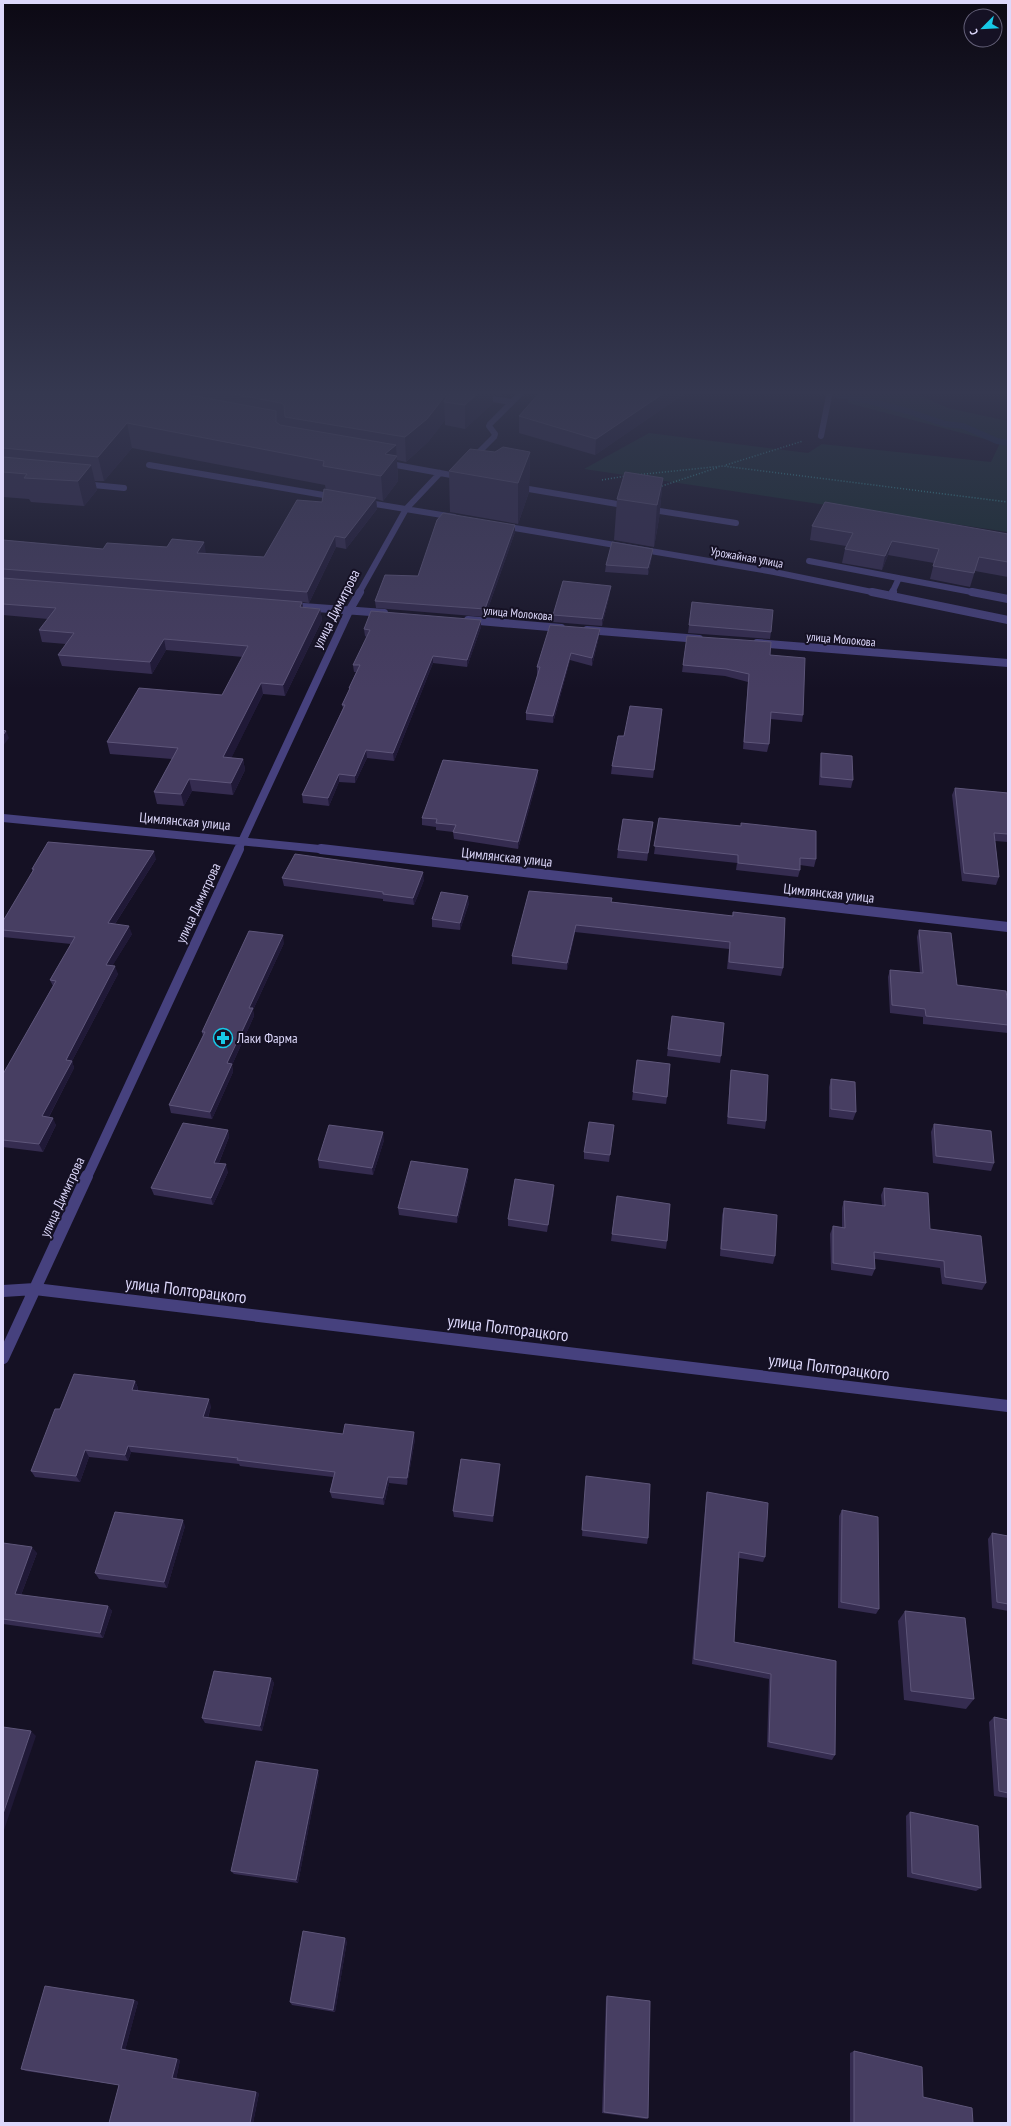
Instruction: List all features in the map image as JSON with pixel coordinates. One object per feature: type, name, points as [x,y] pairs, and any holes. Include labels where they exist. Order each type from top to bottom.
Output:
[{"type":"street","points":[[299,490],[343,498]]},
{"type":"street","name":"улица Димитрова","points":[[3,1358],[349,611],[406,509],[424,490]]},
{"type":"street","points":[[538,490],[635,507]]},
{"type":"street","points":[[359,501],[461,518]]},
{"type":"street","points":[[643,508],[736,523]]},
{"type":"street","name":"Урожайная улица","points":[[492,524],[774,572],[1008,620]]},
{"type":"street","points":[[809,561],[1008,599]]},
{"type":"street","points":[[891,596],[899,578]]},
{"type":"street","points":[[278,605],[389,614]]},
{"type":"street","name":"улица Молокова","points":[[460,620],[571,628]]},
{"type":"street","points":[[579,629],[706,639]]},
{"type":"street","name":"улица Молокова","points":[[746,642],[1008,663]]},
{"type":"street","name":"Цимлянская улица","points":[[3,818],[242,840],[1008,927]]},
{"type":"street","name":"улица Полторацкого","points":[[3,1291],[35,1289],[1008,1406]]},
{"type":"path","points":[[915,490],[1008,502]]},
{"type":"green space","points":[[727,490],[1008,490],[1008,532]]},
{"type":"building","points":[[324,490],[376,498],[345,538],[335,536],[307,592],[3,569],[3,540],[103,549],[107,543],[167,547],[172,539],[204,542],[197,553],[264,557],[297,500],[322,502]]},
{"type":"building","points":[[620,490],[660,490],[657,505],[617,499]]},
{"type":"building","points":[[825,502],[1008,534],[1008,562],[979,557],[974,573],[933,566],[939,549],[892,541],[885,556],[845,549],[853,533],[812,526]]},
{"type":"building","points":[[443,513],[515,525],[485,609],[375,601],[385,575],[418,576],[437,520]]},
{"type":"building","points":[[612,542],[653,549],[648,568],[606,565]]},
{"type":"building","points":[[3,578],[302,602],[300,607],[320,609],[283,685],[261,683],[223,757],[243,759],[231,783],[189,779],[181,794],[154,792],[178,748],[107,742],[139,688],[222,695],[248,646],[164,639],[150,662],[58,655],[74,633],[39,630],[56,608],[3,604]]},
{"type":"building","points":[[563,581],[611,586],[602,619],[553,615]]},
{"type":"building","points":[[692,602],[773,610],[771,632],[689,625]]},
{"type":"building","points":[[371,611],[481,620],[467,660],[433,656],[393,753],[366,750],[355,776],[339,774],[328,798],[302,795],[345,705],[342,705],[360,665],[353,665],[370,630],[364,629]]},
{"type":"building","points":[[550,625],[600,629],[592,658],[571,653],[553,716],[526,713],[540,667],[537,667]]},
{"type":"building","points":[[687,636],[771,642],[770,655],[805,658],[803,715],[771,712],[769,744],[744,742],[749,674],[726,669],[683,665]]},
{"type":"building","points":[[630,706],[662,709],[654,770],[612,766],[618,736],[624,736]]},
{"type":"building","points":[[821,753],[852,756],[853,780],[821,777]]},
{"type":"building","points":[[443,760],[538,770],[518,842],[453,832],[456,825],[436,823],[437,819],[422,818]]},
{"type":"building","points":[[955,788],[1008,793],[1008,834],[994,833],[999,877],[964,873]]},
{"type":"building","points":[[659,818],[741,826],[741,823],[816,831],[816,859],[800,858],[800,870],[738,863],[738,855],[654,846]]},
{"type":"building","points":[[623,819],[653,822],[648,853],[618,850]]},
{"type":"building","points":[[48,842],[154,851],[108,923],[129,926],[106,965],[115,966],[66,1060],[72,1061],[42,1116],[53,1118],[39,1144],[3,1140],[3,1074],[56,981],[50,980],[75,937],[3,930],[3,921]]},
{"type":"building","points":[[295,854],[423,872],[413,898],[383,894],[383,892],[282,878]]},
{"type":"building","points":[[529,891],[612,898],[611,902],[733,916],[733,912],[785,918],[783,968],[729,962],[730,942],[576,925],[567,963],[512,956]]},
{"type":"building","points":[[441,892],[468,896],[460,923],[432,919]]},
{"type":"building","points":[[919,930],[951,933],[957,985],[1006,991],[1008,1004],[1008,1025],[926,1016],[925,1009],[892,1005],[890,970],[923,973]]},
{"type":"building","points":[[249,931],[283,935],[249,1008],[253,1008],[227,1063],[232,1064],[210,1112],[169,1105],[205,1032],[202,1032]]},
{"type":"building","points":[[672,1016],[724,1023],[721,1056],[668,1049]]},
{"type":"building","points":[[637,1060],[670,1064],[667,1097],[633,1092]]},
{"type":"building","points":[[731,1070],[768,1075],[766,1121],[728,1117]]},
{"type":"building","points":[[831,1079],[855,1082],[856,1112],[831,1109]]},
{"type":"building","points":[[589,1122],[614,1125],[610,1155],[584,1152]]},
{"type":"building","points":[[183,1123],[228,1130],[214,1163],[226,1164],[211,1198],[151,1188]]},
{"type":"building","points":[[934,1124],[991,1131],[994,1163],[936,1156]]},
{"type":"building","points":[[329,1125],[383,1132],[372,1168],[318,1160]]},
{"type":"building","points":[[411,1161],[468,1169],[457,1216],[398,1208]]},
{"type":"building","points":[[515,1179],[554,1185],[548,1225],[508,1219]]},
{"type":"building","points":[[884,1188],[928,1193],[930,1229],[981,1236],[986,1283],[945,1277],[944,1261],[874,1252],[875,1269],[833,1263],[833,1226],[845,1228],[844,1201],[885,1206]]},
{"type":"building","points":[[617,1196],[670,1204],[667,1241],[612,1234]]},
{"type":"building","points":[[724,1208],[777,1215],[775,1256],[721,1249]]},
{"type":"building","points":[[74,1374],[135,1381],[132,1390],[209,1399],[203,1417],[343,1434],[345,1424],[414,1432],[407,1478],[388,1477],[383,1498],[330,1492],[335,1472],[237,1460],[238,1458],[128,1446],[125,1455],[85,1450],[76,1476],[31,1471],[55,1409],[60,1409]]},
{"type":"building","points":[[461,1459],[500,1464],[493,1516],[453,1511]]},
{"type":"building","points":[[586,1476],[650,1484],[648,1538],[582,1530]]},
{"type":"building","points":[[707,1492],[768,1503],[765,1557],[739,1552],[734,1642],[836,1661],[835,1755],[769,1742],[771,1674],[694,1659]]},
{"type":"building","points":[[842,1510],[878,1517],[879,1609],[841,1602]]},
{"type":"building","points":[[115,1512],[183,1520],[164,1582],[95,1573]]},
{"type":"building","points":[[992,1533],[1008,1536],[1008,1604],[997,1602]]},
{"type":"building","points":[[3,1543],[32,1547],[15,1594],[108,1606],[100,1633],[3,1619]]},
{"type":"building","points":[[905,1611],[965,1618],[974,1699],[911,1691]]},
{"type":"building","points":[[214,1671],[271,1678],[260,1726],[202,1718]]},
{"type":"building","points":[[994,1717],[1008,1720],[1008,1793],[999,1791]]},
{"type":"building","points":[[3,1727],[31,1731],[3,1814]]},
{"type":"building","points":[[256,1761],[318,1770],[296,1880],[231,1871]]},
{"type":"building","points":[[910,1812],[978,1826],[981,1888],[912,1873]]},
{"type":"building","points":[[303,1931],[345,1938],[333,2010],[290,2002]]},
{"type":"building","points":[[45,1986],[134,2000],[121,2049],[177,2059],[172,2078],[256,2092],[250,2123],[109,2123],[119,2085],[21,2069]]},
{"type":"building","points":[[607,1996],[650,2001],[648,2118],[604,2112]]},
{"type":"building","points":[[854,2051],[922,2067],[923,2097],[972,2108],[973,2123],[854,2123]]},
{"type":"place","name":"Лаки Фарма","points":[[223,1038]]}]
